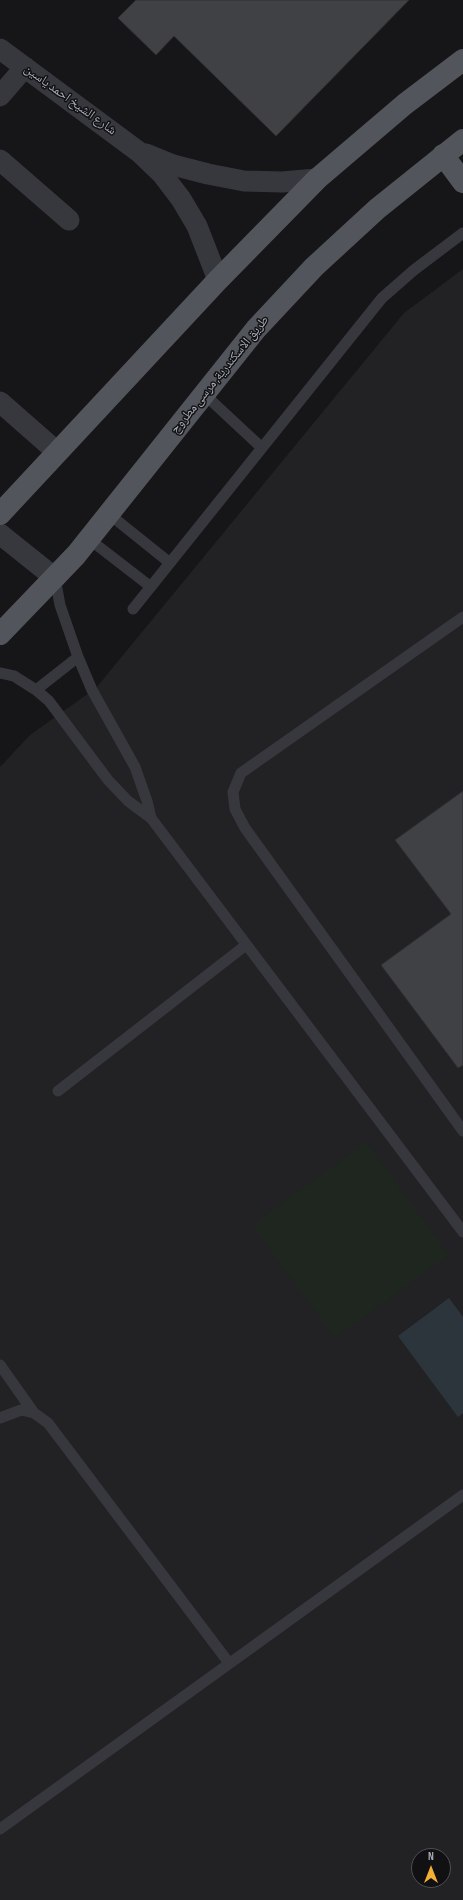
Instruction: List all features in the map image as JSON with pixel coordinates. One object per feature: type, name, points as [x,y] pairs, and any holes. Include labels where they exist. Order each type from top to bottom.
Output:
[{"type":"main road","points":[[0,514],[56,452],[218,280],[317,179],[405,104],[463,60]]},
{"type":"main road","name":"طريق الاسكندرية, مرسى مطروح","points":[[0,634],[55,578],[89,539],[150,463],[203,393],[256,329],[314,267],[377,209],[463,140]]},
{"type":"main road","points":[[443,155],[463,182]]},
{"type":"street","name":"شارع الشيخ احمد ياسين","points":[[0,49],[140,152],[162,174],[181,199],[197,226],[218,280]]},
{"type":"street","points":[[0,96],[25,67]]},
{"type":"street","name":"شارع الشيخ احمد ياسين","points":[[140,152],[180,167],[244,181],[282,182],[317,179]]},
{"type":"street","points":[[0,160],[69,220]]},
{"type":"street","points":[[0,402],[56,452]]},
{"type":"street","points":[[0,534],[55,578]]},
{"type":"lane","points":[[133,609],[382,298],[414,270],[463,233]]},
{"type":"lane","points":[[203,393],[262,448]]},
{"type":"lane","points":[[109,514],[170,563]]},
{"type":"lane","points":[[89,539],[150,587]]},
{"type":"lane","points":[[55,578],[62,612],[78,657],[92,690],[134,767],[145,795],[150,818]]},
{"type":"lane","points":[[463,617],[241,773],[233,792],[235,808],[245,828],[463,1131]]},
{"type":"lane","points":[[36,690],[78,657]]},
{"type":"lane","points":[[0,673],[14,676],[36,690],[60,714],[108,780],[128,801],[150,818],[463,1232]]},
{"type":"lane","points":[[58,1091],[246,945]]},
{"type":"lane","points":[[0,1365],[34,1412],[48,1423],[229,1663]]},
{"type":"lane","points":[[0,1418],[21,1410],[34,1412]]},
{"type":"lane","points":[[0,1829],[463,1495]]},
{"type":"shaded area","points":[[463,269],[463,1900],[0,1900],[0,767],[30,735],[96,688],[404,313]]},
{"type":"shaded area","points":[[366,1142],[449,1255],[335,1338],[252,1225]]},
{"type":"shaded area","points":[[449,1298],[463,1317],[463,1413],[458,1417],[398,1336]]},
{"type":"building","points":[[136,0],[409,0],[276,136],[174,36],[156,55],[118,18]]},
{"type":"building","points":[[463,791],[463,1065],[458,1068],[381,965],[451,914],[395,840]]}]
